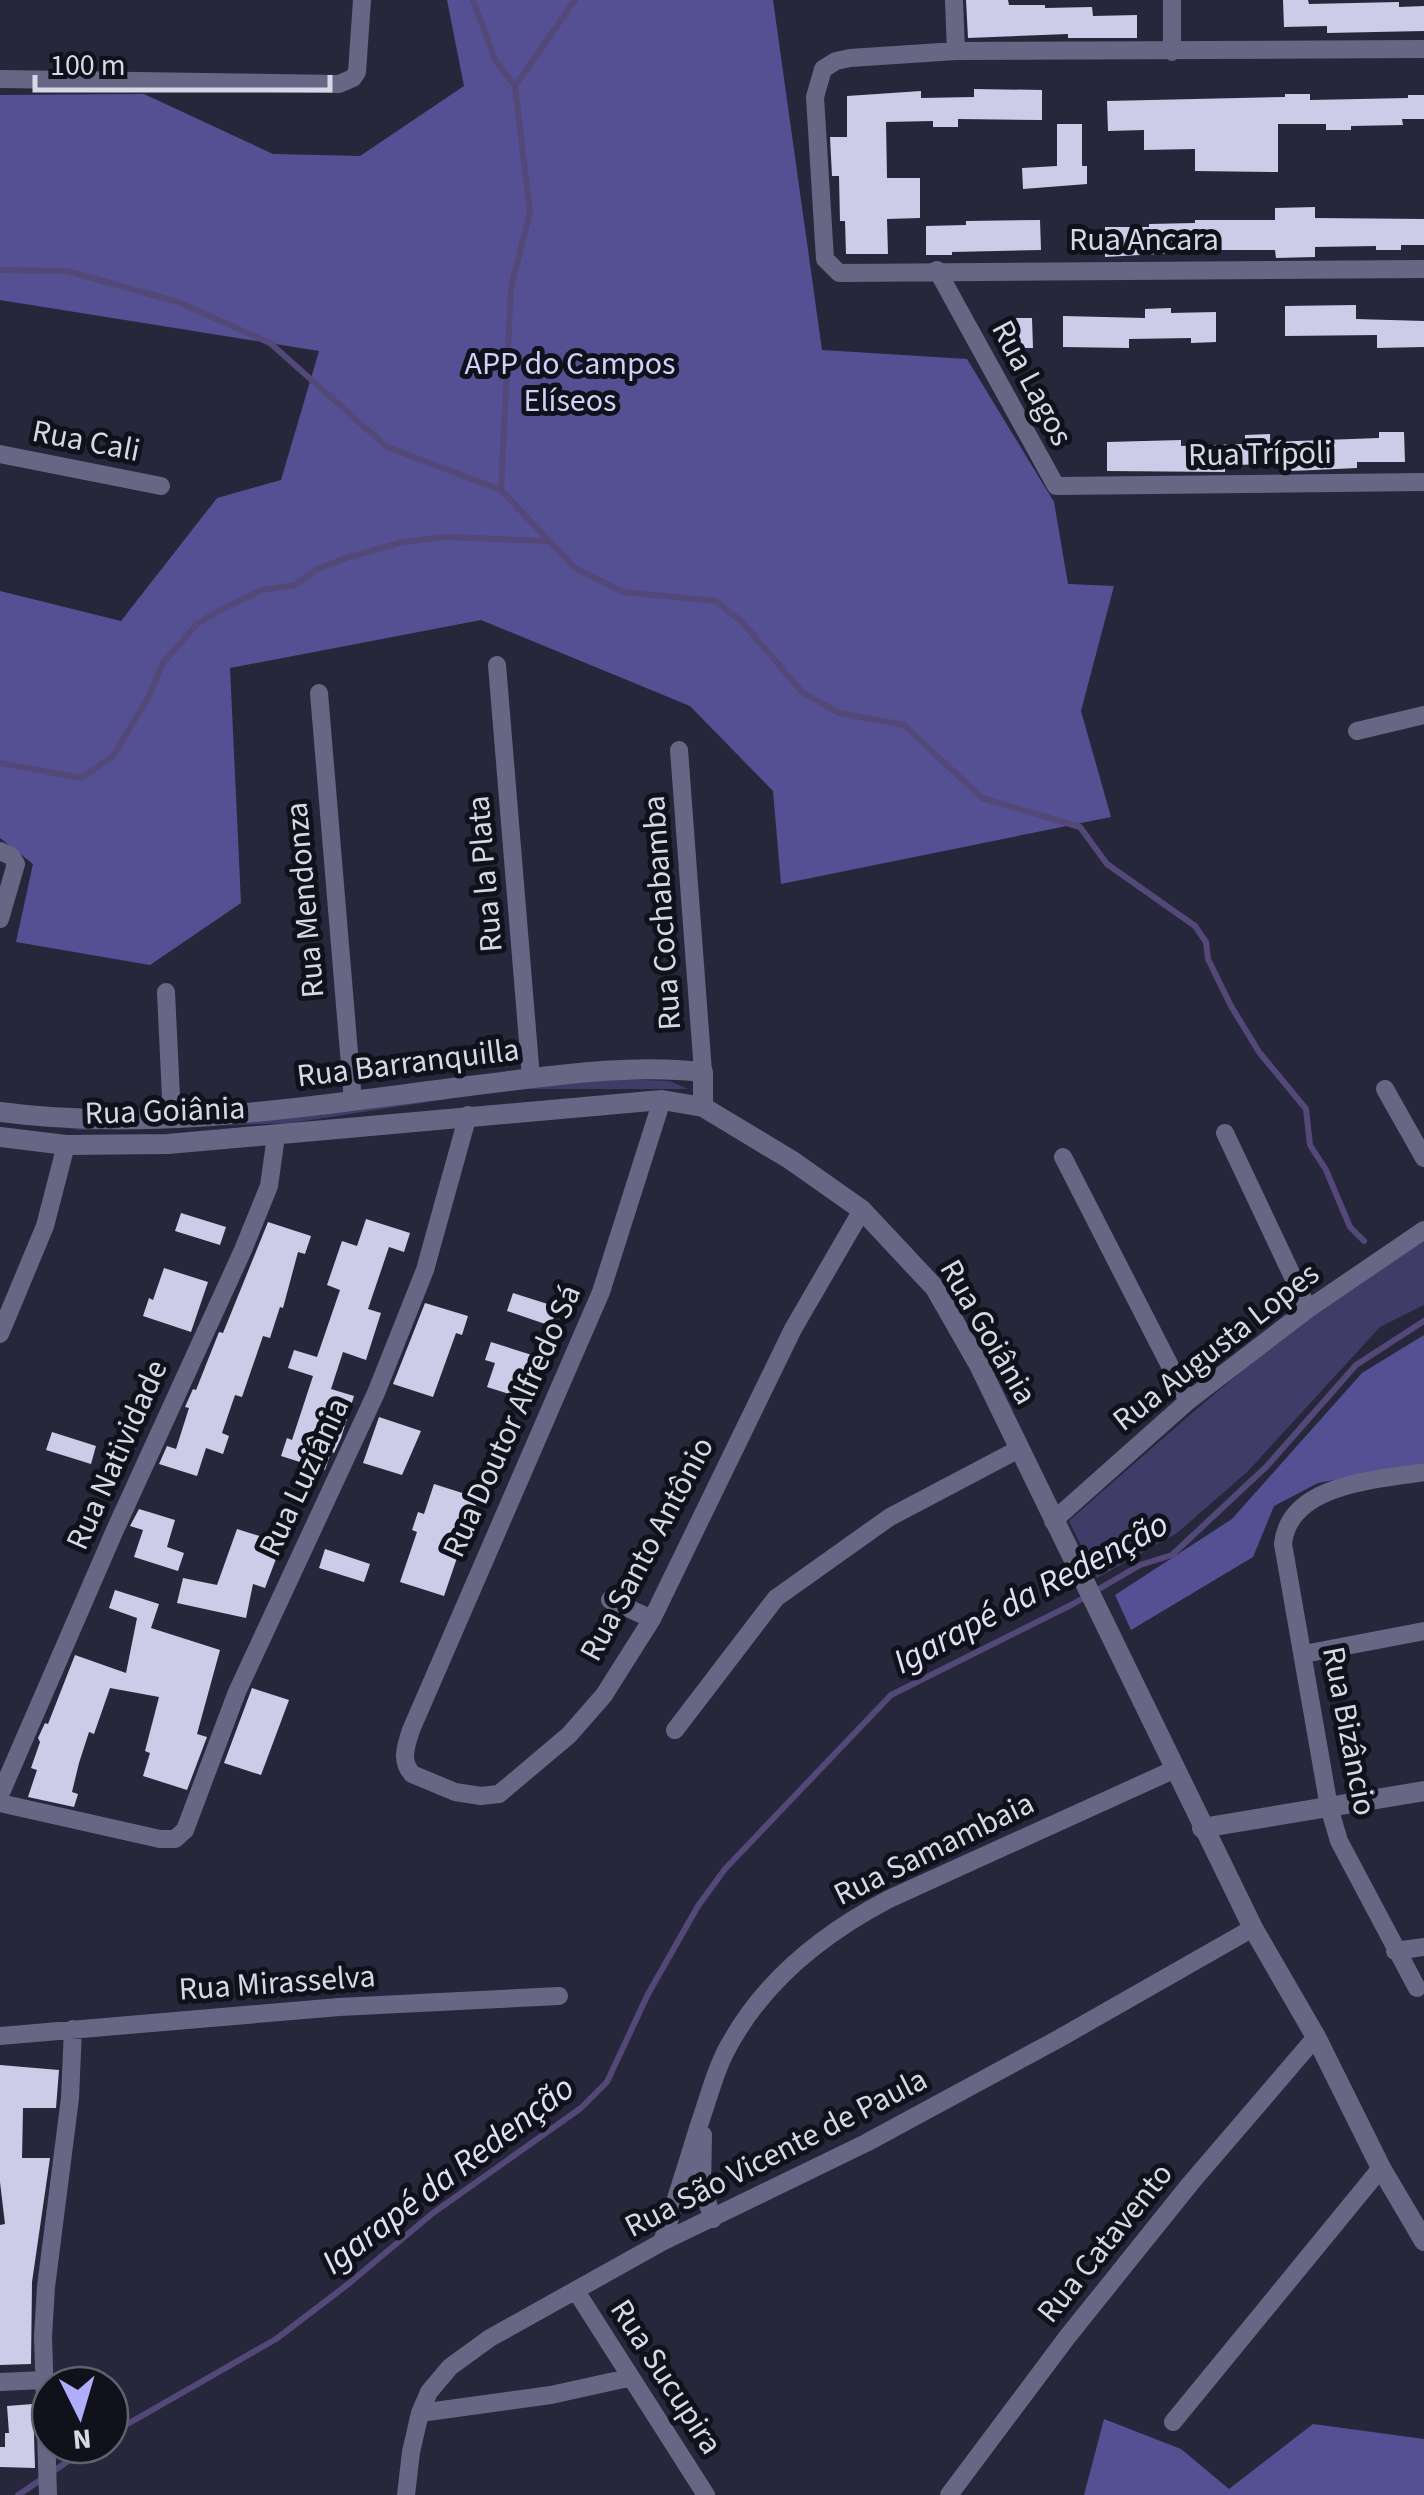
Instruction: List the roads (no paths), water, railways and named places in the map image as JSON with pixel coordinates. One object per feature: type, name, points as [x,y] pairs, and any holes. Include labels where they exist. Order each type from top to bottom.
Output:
[{"type":"street","points":[[0,78],[339,84],[357,72],[362,0]]},
{"type":"street","points":[[954,0],[956,51],[1424,49]]},
{"type":"street","points":[[1172,0],[1172,52]]},
{"type":"street","name":"Rua Ancara","points":[[956,51],[862,58],[826,65],[816,97],[825,259],[840,273],[1424,269]]},
{"type":"street","name":"Rua Lagos","points":[[937,270],[1052,482],[1070,487],[1098,486]]},
{"type":"street","name":"Rua Cali","points":[[0,454],[161,486]]},
{"type":"street","name":"Rua Trípoli","points":[[1098,486],[1424,482]]},
{"type":"street","name":"Rua la Plata","points":[[497,665],[531,1078]]},
{"type":"street","name":"Rua Mendonza","points":[[319,694],[353,1101]]},
{"type":"street","points":[[1357,731],[1424,715]]},
{"type":"street","name":"Rua Cochabamba","points":[[680,750],[703,1072]]},
{"type":"street","points":[[0,852],[11,856],[16,864],[0,919]]},
{"type":"street","points":[[166,992],[172,1118]]},
{"type":"street","name":"Rua Barranquilla","points":[[0,1112],[49,1118],[172,1118],[353,1101],[531,1078],[660,1068],[703,1072]]},
{"type":"street","points":[[703,1072],[704,1107]]},
{"type":"street","points":[[1385,1088],[1424,1158]]},
{"type":"street","name":"Rua Goiânia","points":[[0,1137],[57,1144],[168,1144],[662,1100],[704,1107],[791,1160],[862,1210],[935,1288],[978,1366],[1202,1828],[1253,1928],[1316,2037],[1381,2168],[1424,2241]]},
{"type":"street","name":"Rua Doutor Alfredo Sá","points":[[405,1761],[411,1730],[602,1292],[662,1100]]},
{"type":"street","name":"Rua Luziânia","points":[[0,1803],[160,1839],[176,1839],[185,1830],[236,1692],[376,1393],[425,1270],[468,1115]]},
{"type":"street","points":[[0,1334],[45,1226],[57,1144],[49,1118]]},
{"type":"street","points":[[1225,1133],[1308,1309]]},
{"type":"street","name":"Rua Natividade","points":[[0,1796],[115,1530],[243,1250],[268,1186],[276,1136]]},
{"type":"street","points":[[1063,1157],[1188,1401]]},
{"type":"street","name":"Rua Santo Antônio","points":[[405,1761],[412,1774],[455,1792],[481,1796],[504,1791],[568,1735],[604,1695],[652,1619],[793,1329],[862,1210]]},
{"type":"street","name":"Rua Augusta Lopes","points":[[1053,1521],[1188,1401],[1308,1309],[1424,1230]]},
{"type":"street","points":[[675,1730],[776,1598],[890,1517],[1018,1449]]},
{"type":"street","name":"Rua Bizâncio","points":[[1417,1988],[1340,1841],[1329,1807],[1283,1544],[1285,1528],[1307,1504],[1330,1491],[1424,1472]]},
{"type":"street","points":[[610,1600],[652,1619]]},
{"type":"street","points":[[1304,1654],[1424,1631]]},
{"type":"street","name":"Rua Samambaia","points":[[662,2242],[722,2060],[742,2023],[770,1987],[824,1937],[889,1899],[1174,1770]]},
{"type":"street","points":[[1202,1828],[1424,1791]]},
{"type":"street","name":"Rua São Vicente de Paula","points":[[406,2495],[420,2413],[436,2381],[490,2338],[662,2242],[866,2143],[1253,1928]]},
{"type":"street","points":[[1395,1951],[1424,1947]]},
{"type":"street","name":"Rua Mirasselva","points":[[0,2036],[339,2007],[559,1996]]},
{"type":"street","points":[[44,2365],[46,2287],[70,2098],[73,2029]]},
{"type":"street","name":"Rua Catavento","points":[[950,2495],[1068,2336],[1190,2184],[1316,2037]]},
{"type":"street","points":[[703,2114],[702,2187],[713,2218]]},
{"type":"street","points":[[1173,2422],[1381,2168]]},
{"type":"street","name":"Rua Sucupira","points":[[576,2292],[706,2495]]},
{"type":"street","points":[[420,2413],[551,2395],[628,2378]]},
{"type":"street","points":[[0,2382],[30,2381]]},
{"type":"street","points":[[46,2465],[48,2495]]},
{"type":"waterway","points":[[473,0],[495,60],[515,86],[530,212],[511,287],[501,490]]},
{"type":"waterway","points":[[515,86],[575,0]]},
{"type":"waterway","points":[[0,270],[67,271],[178,302],[270,343],[387,447],[501,490],[575,568],[623,592],[716,601],[743,623],[802,692],[839,713],[904,725],[982,798],[1080,827],[1107,864],[1195,926],[1206,942],[1208,959],[1231,1006],[1259,1052],[1306,1109],[1310,1145],[1326,1170],[1350,1227],[1364,1241]]},
{"type":"waterway","points":[[0,763],[81,778],[113,756],[149,696],[163,663],[197,624],[262,590],[295,585],[317,569],[403,542],[445,537],[548,541]]},
{"type":"waterway","name":"Igarapé da Redenção","points":[[130,2423],[276,2339],[433,2213],[581,2108],[607,2082],[648,1994],[698,1906],[725,1869],[891,1695],[1073,1604],[1140,1565],[1172,1555],[1267,1466],[1356,1365],[1424,1321]]},
{"type":"waterway","name":"Igarapé da Redenção","points":[[52,2472],[62,2465]]},
{"type":"waterway","name":"Igarapé da Redenção","points":[[18,2495],[42,2479]]},
{"type":"park label","name":"APP do Campos Elíseos","points":[[570,382]]}]
